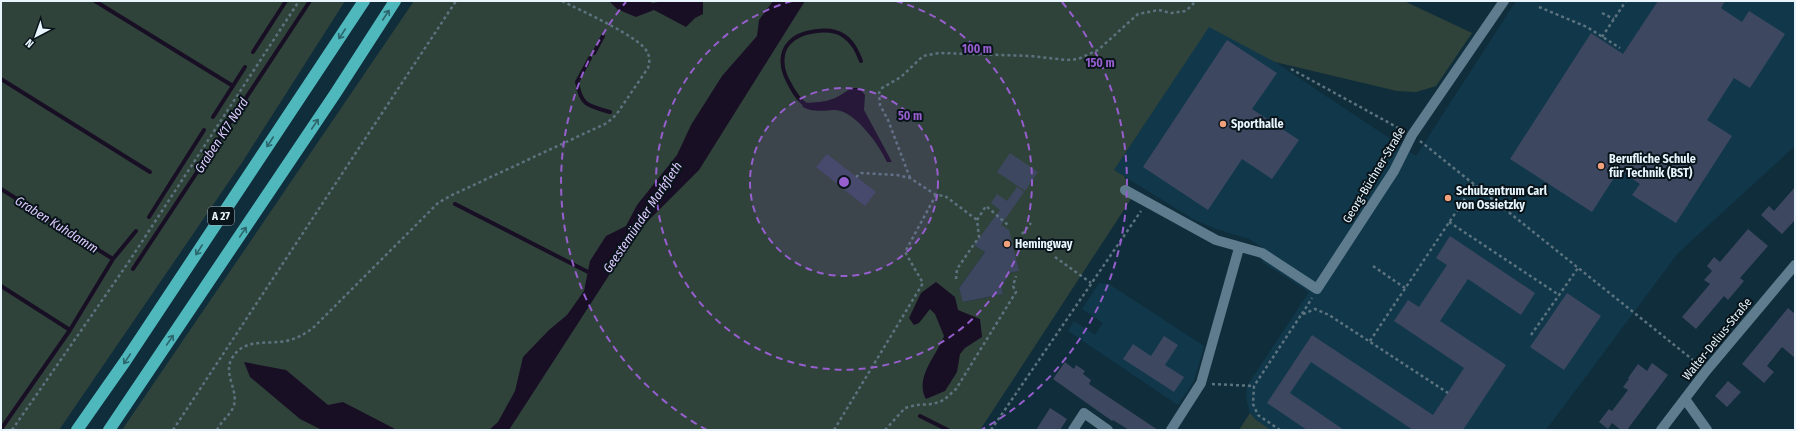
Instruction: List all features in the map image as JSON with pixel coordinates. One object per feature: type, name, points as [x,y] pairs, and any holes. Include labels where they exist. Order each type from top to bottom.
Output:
[{"type":"highway","name":"A 27","points":[[77,430],[126,360],[364,1]]},
{"type":"highway","name":"A 27","points":[[109,430],[335,94],[395,1]]},
{"type":"street","name":"Georg-Büchner-Straße","points":[[1317,289],[1394,171],[1412,135],[1504,1]]},
{"type":"street","points":[[1125,190],[1202,233],[1240,248],[1262,253],[1317,289]]},
{"type":"street","points":[[1170,430],[1201,383],[1240,248]]},
{"type":"street","name":"Walter-Delius-Straße","points":[[1661,430],[1706,371],[1795,265]]},
{"type":"street","points":[[1685,399],[1707,430]]},
{"type":"street","points":[[1073,430],[1084,413],[1108,430]]},
{"type":"path","points":[[12,430],[128,263],[299,1]]},
{"type":"path","points":[[173,430],[456,1]]},
{"type":"path","points":[[217,430],[234,405],[235,394],[229,369],[231,360],[245,346],[257,342],[286,342],[299,337],[313,328],[438,203],[607,123],[616,115],[648,68],[650,58],[646,49],[629,36],[562,1]]},
{"type":"path","points":[[910,178],[888,120],[880,105],[879,93],[882,88],[901,77],[923,56],[939,53],[1031,56],[1066,60],[1078,59],[1098,50],[1138,14],[1154,10],[1172,13],[1186,11],[1196,1]]},
{"type":"path","points":[[1602,37],[1626,1]]},
{"type":"path","points":[[1539,7],[1587,27],[1620,48]]},
{"type":"path","points":[[1602,12],[1614,20]]},
{"type":"path","points":[[1291,69],[1412,135],[1706,371]]},
{"type":"path","points":[[856,177],[861,173],[897,175],[910,178],[936,195],[945,196],[977,220]]},
{"type":"path","points":[[1370,342],[1474,184]]},
{"type":"path","points":[[834,430],[923,283],[905,252],[936,195]]},
{"type":"path","points":[[991,430],[1147,201]]},
{"type":"path","points":[[956,280],[957,269],[979,237],[977,220],[986,206],[1008,225]]},
{"type":"path","points":[[1449,222],[1558,295]]},
{"type":"path","points":[[1022,234],[1031,223]]},
{"type":"path","points":[[1055,256],[1091,283]]},
{"type":"path","points":[[1373,266],[1406,288]]},
{"type":"path","points":[[1531,335],[1578,268]]},
{"type":"path","points":[[885,430],[905,408],[916,405],[933,404],[944,400],[956,389],[1016,292],[1013,286],[1016,276]]},
{"type":"path","points":[[1280,430],[1258,415],[1254,404],[1254,386],[1317,289]]},
{"type":"path","points":[[1301,315],[1315,309],[1329,315],[1448,393]]},
{"type":"path","points":[[1201,383],[1254,386]]},
{"type":"shaded area","name":"Schulzentrum Carl von Ossietzky","points":[[1516,1],[1795,1],[1795,146],[1678,253],[1546,430],[1271,430],[1256,420],[1250,413],[1246,398],[1247,386],[1309,292],[1262,262],[1269,252],[1249,239],[1216,229],[1193,219],[1114,170],[1209,26],[1275,62],[1416,156]]},
{"type":"shaded area","points":[[1099,283],[1109,284],[1204,346],[1194,381],[1178,405],[1068,331],[1074,321],[1095,335],[1103,323],[1082,309]]},
{"type":"green space","points":[[1,1],[345,1],[243,161],[59,430],[1,430]]},
{"type":"green space","points":[[414,1],[1404,1],[1472,33],[1436,86],[1416,92],[1397,91],[1275,62],[1209,27],[1114,170],[1124,176],[1133,196],[980,430],[122,430]],"holes":[[[974,245],[1018,271],[1007,273],[1000,283],[1003,294],[964,302],[959,288],[985,252]]]},
{"type":"green space","points":[[1250,413],[1256,420],[1271,430],[1239,430]]},
{"type":"water","points":[[609,1],[647,1],[653,3],[664,1],[703,1],[703,14],[695,18],[686,27],[654,10],[636,17],[617,9]]},
{"type":"water","name":"Geestemünder Markfleth","points":[[773,1],[805,1],[699,170],[637,232],[509,430],[489,430],[498,422],[515,391],[523,357],[549,330],[567,315],[584,291],[590,261],[606,236],[626,226],[637,205],[677,155],[691,125],[722,76],[757,36],[759,20]]},
{"type":"water","points":[[851,88],[859,88],[865,95],[864,110],[892,162],[887,162],[866,130],[844,112],[836,110],[815,111],[803,107],[802,103],[833,99]]},
{"type":"water","points":[[936,282],[955,297],[958,310],[980,319],[982,337],[965,348],[960,354],[957,372],[945,391],[926,399],[923,391],[925,375],[944,336],[935,314],[930,309],[919,323],[914,325],[909,318],[921,293]]},
{"type":"water","points":[[244,362],[286,370],[328,405],[343,402],[397,430],[322,430],[300,419],[250,377]]},
{"type":"building","points":[[1658,1],[1725,1],[1721,8],[1742,22],[1749,11],[1785,34],[1750,88],[1734,78],[1707,120],[1732,136],[1676,223],[1632,195],[1640,184],[1619,170],[1592,212],[1510,159],[1591,33],[1623,54]]},
{"type":"building","name":"Sporthalle","points":[[1227,40],[1277,73],[1252,109],[1299,140],[1272,179],[1242,159],[1208,210],[1143,167]]},
{"type":"building","points":[[1010,153],[1038,172],[1025,191],[997,172]]},
{"type":"building","points":[[827,154],[876,192],[865,206],[816,167]]},
{"type":"building","points":[[1017,187],[1024,192],[1001,225],[1009,230],[1019,271],[1007,273],[1007,278],[1001,286],[1003,294],[963,302],[959,288],[985,252],[974,245],[1000,210],[991,203],[997,194],[1007,201]]},
{"type":"building","points":[[1795,187],[1795,220],[1782,234],[1761,215],[1769,206],[1774,211]]},
{"type":"building","points":[[1748,229],[1768,246],[1740,278],[1744,281],[1728,300],[1724,296],[1696,329],[1682,317],[1710,284],[1704,280],[1712,271],[1707,266],[1714,257],[1720,262]]},
{"type":"building","points":[[1450,236],[1535,293],[1521,315],[1468,279],[1440,321],[1506,365],[1463,430],[1413,430],[1311,362],[1290,393],[1344,430],[1307,430],[1267,403],[1312,335],[1433,415],[1464,368],[1394,321],[1408,300],[1419,307],[1447,265],[1436,258]]},
{"type":"building","points":[[1567,293],[1601,316],[1564,370],[1530,347]]},
{"type":"building","points":[[1788,308],[1795,314],[1795,358],[1782,347],[1767,366],[1774,372],[1764,383],[1742,364]]},
{"type":"building","points":[[1164,336],[1178,345],[1165,365],[1184,377],[1174,392],[1123,359],[1133,344],[1151,356]]},
{"type":"building","points":[[1065,362],[1074,369],[1076,365],[1085,371],[1083,374],[1091,380],[1089,384],[1158,430],[1129,430],[1113,420],[1112,421],[1053,379]]},
{"type":"building","points":[[1652,363],[1668,375],[1627,430],[1621,430],[1612,423],[1608,429],[1599,422],[1609,409],[1612,411],[1628,390],[1623,387],[1629,379],[1628,378],[1638,364],[1647,371]]},
{"type":"building","points":[[1728,381],[1741,392],[1727,407],[1715,396]]},
{"type":"building","points":[[1050,408],[1067,419],[1060,430],[1036,430]]},
{"type":"waterway","points":[[95,1],[233,86]]},
{"type":"waterway","points":[[253,52],[286,1]]},
{"type":"waterway","name":"Graben K17 Nord","points":[[133,269],[310,1]]},
{"type":"waterway","points":[[807,106],[794,92],[786,77],[783,67],[782,62],[784,52],[789,43],[800,35],[815,31],[831,31],[847,38],[856,50],[861,61]]},
{"type":"waterway","points":[[594,53],[603,36]]},
{"type":"waterway","points":[[590,58],[577,82],[581,96],[587,104],[610,112]]},
{"type":"waterway","points":[[213,117],[245,67]]},
{"type":"waterway","points":[[1,79],[150,172]]},
{"type":"waterway","points":[[149,217],[204,130]]},
{"type":"waterway","name":"Graben Kuhdamm","points":[[1,189],[113,259]]},
{"type":"waterway","points":[[455,204],[592,274]]},
{"type":"waterway","points":[[1,429],[70,330],[113,259],[136,231]]},
{"type":"waterway","points":[[1,286],[70,330]]},
{"type":"waterway","points":[[920,416],[948,430]]},
{"type":"place","name":"Sporthalle","points":[[1223,124]]},
{"type":"place","name":"Berufliche Schule für Technik (BST)","points":[[1601,166]]},
{"type":"place","name":"Schulzentrum Carl von Ossietzky","points":[[1448,198]]},
{"type":"place","name":"Hemingway","points":[[1007,244]]}]
